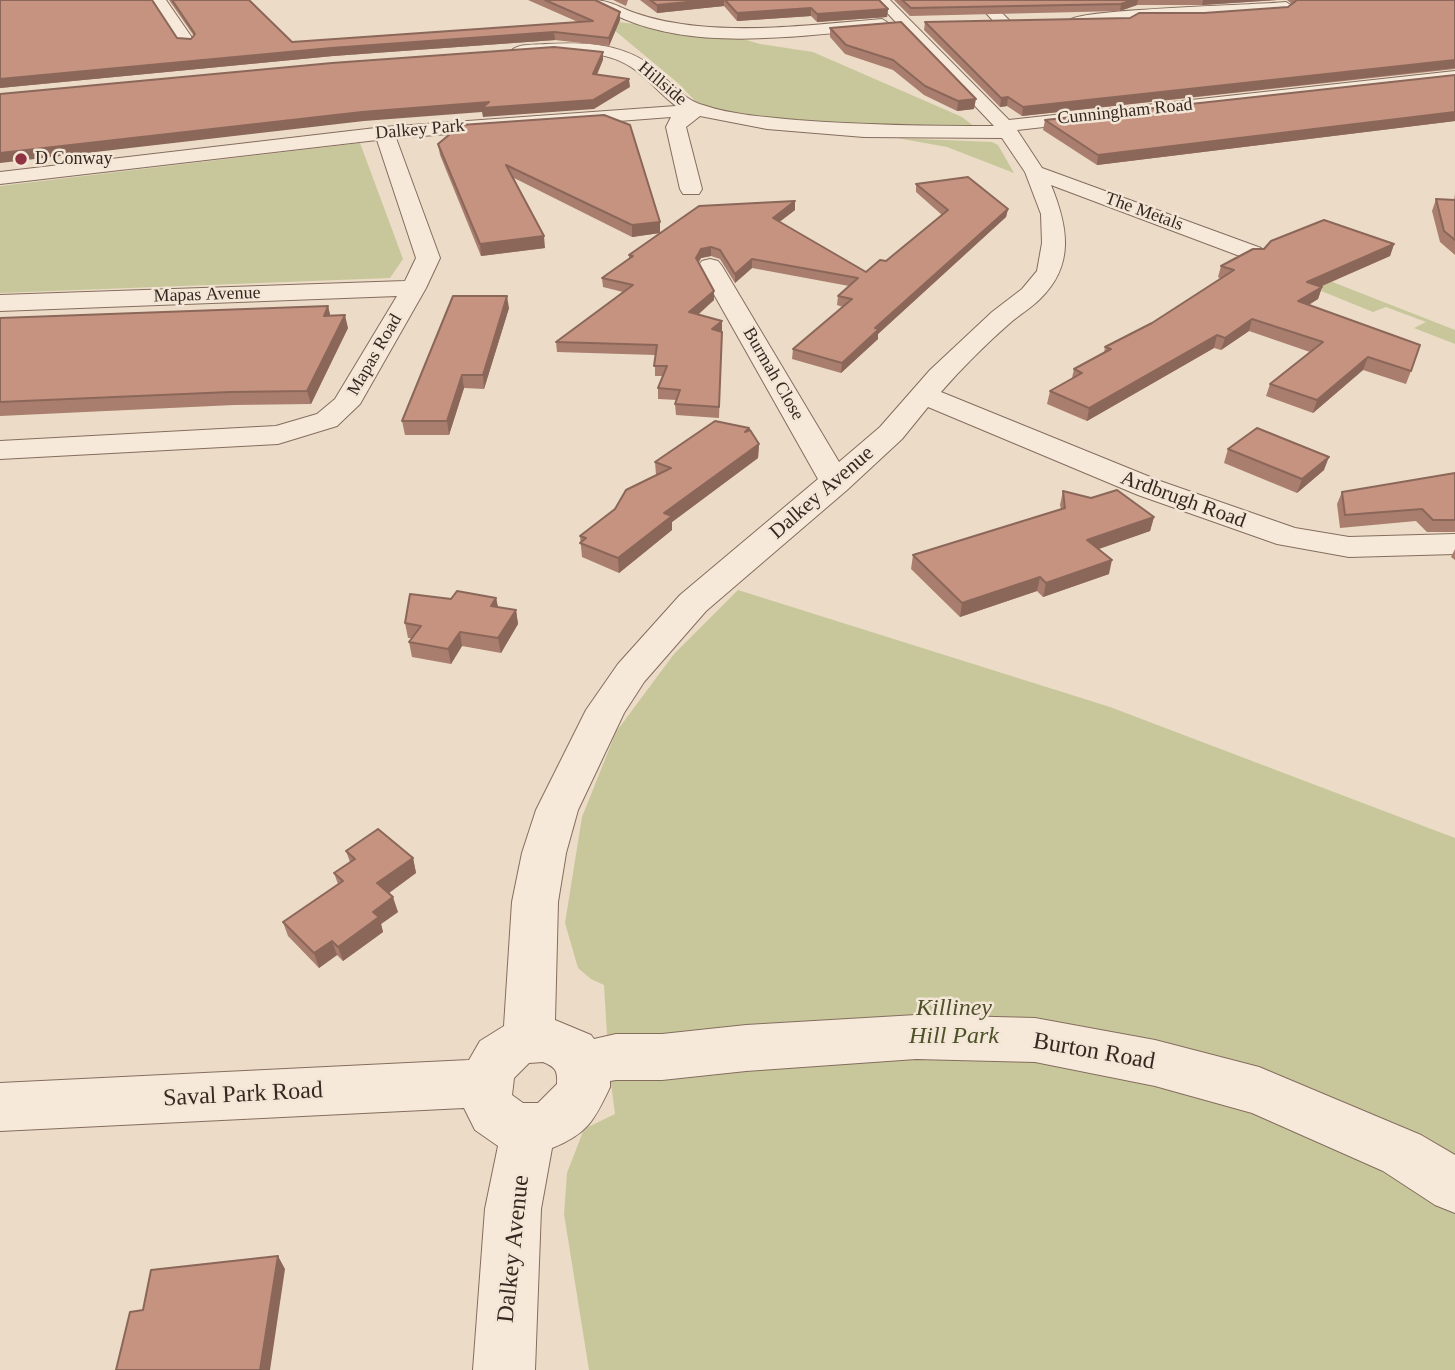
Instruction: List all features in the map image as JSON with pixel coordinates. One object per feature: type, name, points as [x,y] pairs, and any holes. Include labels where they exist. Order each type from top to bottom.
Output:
[{"type":"street","points":[[159,0],[187,42]]},
{"type":"street","points":[[596,0],[636,18],[709,31],[762,32],[916,24]]},
{"type":"street","name":"Dalkey Avenue","points":[[529,1040],[531,953],[544,853],[557,810],[606,710],[631,673],[693,603],[836,483],[891,433],[923,396],[1001,317],[1031,294],[1049,272],[1054,243],[1052,214],[1035,172],[989,107],[916,24],[882,0]]},
{"type":"street","points":[[1128,18],[1127,15],[1137,13],[1166,22],[1286,7],[1272,0]]},
{"type":"street","points":[[977,23],[1004,18]]},
{"type":"street","points":[[1059,20],[1128,18],[1141,27],[1152,29]]},
{"type":"street","name":"Hillside","points":[[502,52],[571,49],[622,56],[638,63],[672,96],[697,110]]},
{"type":"street","name":"Cunningham Road","points":[[1006,129],[1454,76]]},
{"type":"street","points":[[691,189],[676,127],[679,120],[697,110]]},
{"type":"street","name":"Dalkey Park","points":[[0,178],[384,133],[697,110],[767,123],[850,130],[1006,129]]},
{"type":"street","name":"Mapas Road","points":[[0,450],[278,435],[315,426],[339,413],[414,288],[428,258],[384,133]]},
{"type":"street","name":"The Metals","points":[[1035,172],[1253,253]]},
{"type":"street","name":"Burmah Close","points":[[710,266],[836,483]]},
{"type":"street","name":"Mapas Avenue","points":[[0,303],[414,288]]},
{"type":"street","name":"Ardbrugh Road","points":[[923,396],[1149,488],[1289,537],[1349,547],[1455,544]]},
{"type":"street","name":"Burton Road","points":[[582,1065],[616,1057],[662,1057],[746,1048],[916,1037],[1035,1040],[1155,1063],[1259,1091],[1402,1153],[1455,1186]]},
{"type":"street","points":[[546,1039],[572,1050],[582,1065],[585,1080],[583,1091],[569,1113],[552,1124],[529,1129],[505,1122],[494,1113],[487,1101],[486,1083],[496,1060],[504,1052],[529,1040],[546,1039]]},
{"type":"street","name":"Saval Park Road","points":[[0,1107],[486,1083]]},
{"type":"street","name":"Dalkey Avenue","points":[[504,1370],[513,1209],[529,1129]]},
{"type":"green space","points":[[602,20],[733,36],[760,44],[813,52],[962,117],[975,127],[863,127],[741,115],[699,105],[678,83]]},
{"type":"green space","points":[[897,138],[992,142],[998,145],[1014,173],[947,147]]},
{"type":"green space","points":[[360,143],[403,259],[390,278],[0,293],[0,186]]},
{"type":"green space","points":[[1256,252],[1455,330],[1455,344],[1414,328],[1426,322],[1386,307],[1373,312],[1240,258]]},
{"type":"green space","name":"Killiney Hill Park","points":[[738,590],[1110,707],[1455,838],[1455,1370],[589,1370],[564,1214],[567,1173],[584,1129],[615,1114],[604,985],[578,968],[565,923],[582,817],[616,732],[674,654]]},
{"type":"building","points":[[0,0],[152,0],[177,38],[191,39],[195,34],[172,0],[249,0],[292,42],[593,21],[545,0],[595,0],[620,12],[609,38],[554,32],[331,48],[0,79]]},
{"type":"building","points":[[650,0],[708,0],[657,5]]},
{"type":"building","points":[[725,0],[879,0],[888,9],[817,14],[811,8],[737,13]]},
{"type":"building","points":[[902,0],[1132,0],[1121,4],[911,8]]},
{"type":"building","points":[[1297,0],[1455,0],[1455,60],[1023,107],[1008,97],[1001,98],[925,22],[1130,18],[1139,13],[1204,13],[1288,7]]},
{"type":"building","points":[[901,22],[976,99],[958,101],[925,86],[893,60],[846,45],[830,28]]},
{"type":"building","points":[[554,47],[603,52],[593,74],[629,79],[593,100],[482,108],[489,102],[362,112],[0,153],[0,94],[332,63]]},
{"type":"building","points":[[1455,75],[1455,112],[1098,155],[1045,120]]},
{"type":"building","points":[[604,115],[630,125],[660,222],[632,225],[506,165],[544,236],[480,244],[438,144],[461,125]]},
{"type":"building","points":[[968,177],[1008,209],[875,328],[879,329],[842,363],[793,349],[852,299],[838,296],[858,278],[752,259],[735,274],[720,250],[711,247],[701,249],[696,258],[714,291],[689,312],[722,321],[712,329],[722,332],[719,407],[675,404],[680,390],[658,388],[667,366],[654,366],[657,345],[556,342],[633,285],[602,278],[633,256],[629,255],[699,206],[795,201],[773,218],[866,272],[880,260],[886,261],[948,210],[916,184]]},
{"type":"building","points":[[1436,199],[1455,200],[1455,240],[1444,231]]},
{"type":"building","points":[[1324,220],[1394,244],[1307,282],[1322,287],[1298,301],[1420,345],[1411,371],[1368,357],[1317,400],[1270,384],[1323,342],[1252,319],[1225,338],[1217,335],[1089,408],[1050,391],[1082,373],[1074,369],[1111,349],[1105,347],[1152,323],[1234,270],[1221,266],[1253,249],[1264,249],[1271,241]]},
{"type":"building","points":[[453,296],[507,296],[483,375],[462,375],[447,421],[402,421]]},
{"type":"building","points":[[328,306],[324,316],[345,315],[307,391],[0,402],[0,318]]},
{"type":"building","points":[[715,421],[749,428],[745,432],[750,430],[759,444],[664,513],[672,516],[618,558],[580,543],[586,538],[580,536],[615,509],[626,490],[671,468],[655,462]]},
{"type":"building","points":[[1257,428],[1329,457],[1302,479],[1228,449]]},
{"type":"building","points":[[1455,473],[1455,520],[1433,520],[1422,509],[1345,515],[1342,492]]},
{"type":"building","points":[[1117,490],[1154,517],[1087,540],[1112,560],[1046,583],[1040,577],[962,603],[913,555],[1065,508],[1063,491],[1091,498]]},
{"type":"building","points":[[457,591],[496,598],[491,606],[516,610],[498,638],[460,632],[448,649],[409,642],[421,626],[405,623],[410,594],[451,599]]},
{"type":"building","points":[[378,829],[413,858],[377,883],[393,897],[373,912],[379,917],[338,947],[332,941],[314,953],[283,922],[343,881],[334,873],[355,859],[346,851]]},
{"type":"building","points":[[278,1256],[260,1370],[116,1370],[130,1312],[143,1310],[151,1270]]},
{"type":"place","name":"D Conway","points":[[21,159]]}]
